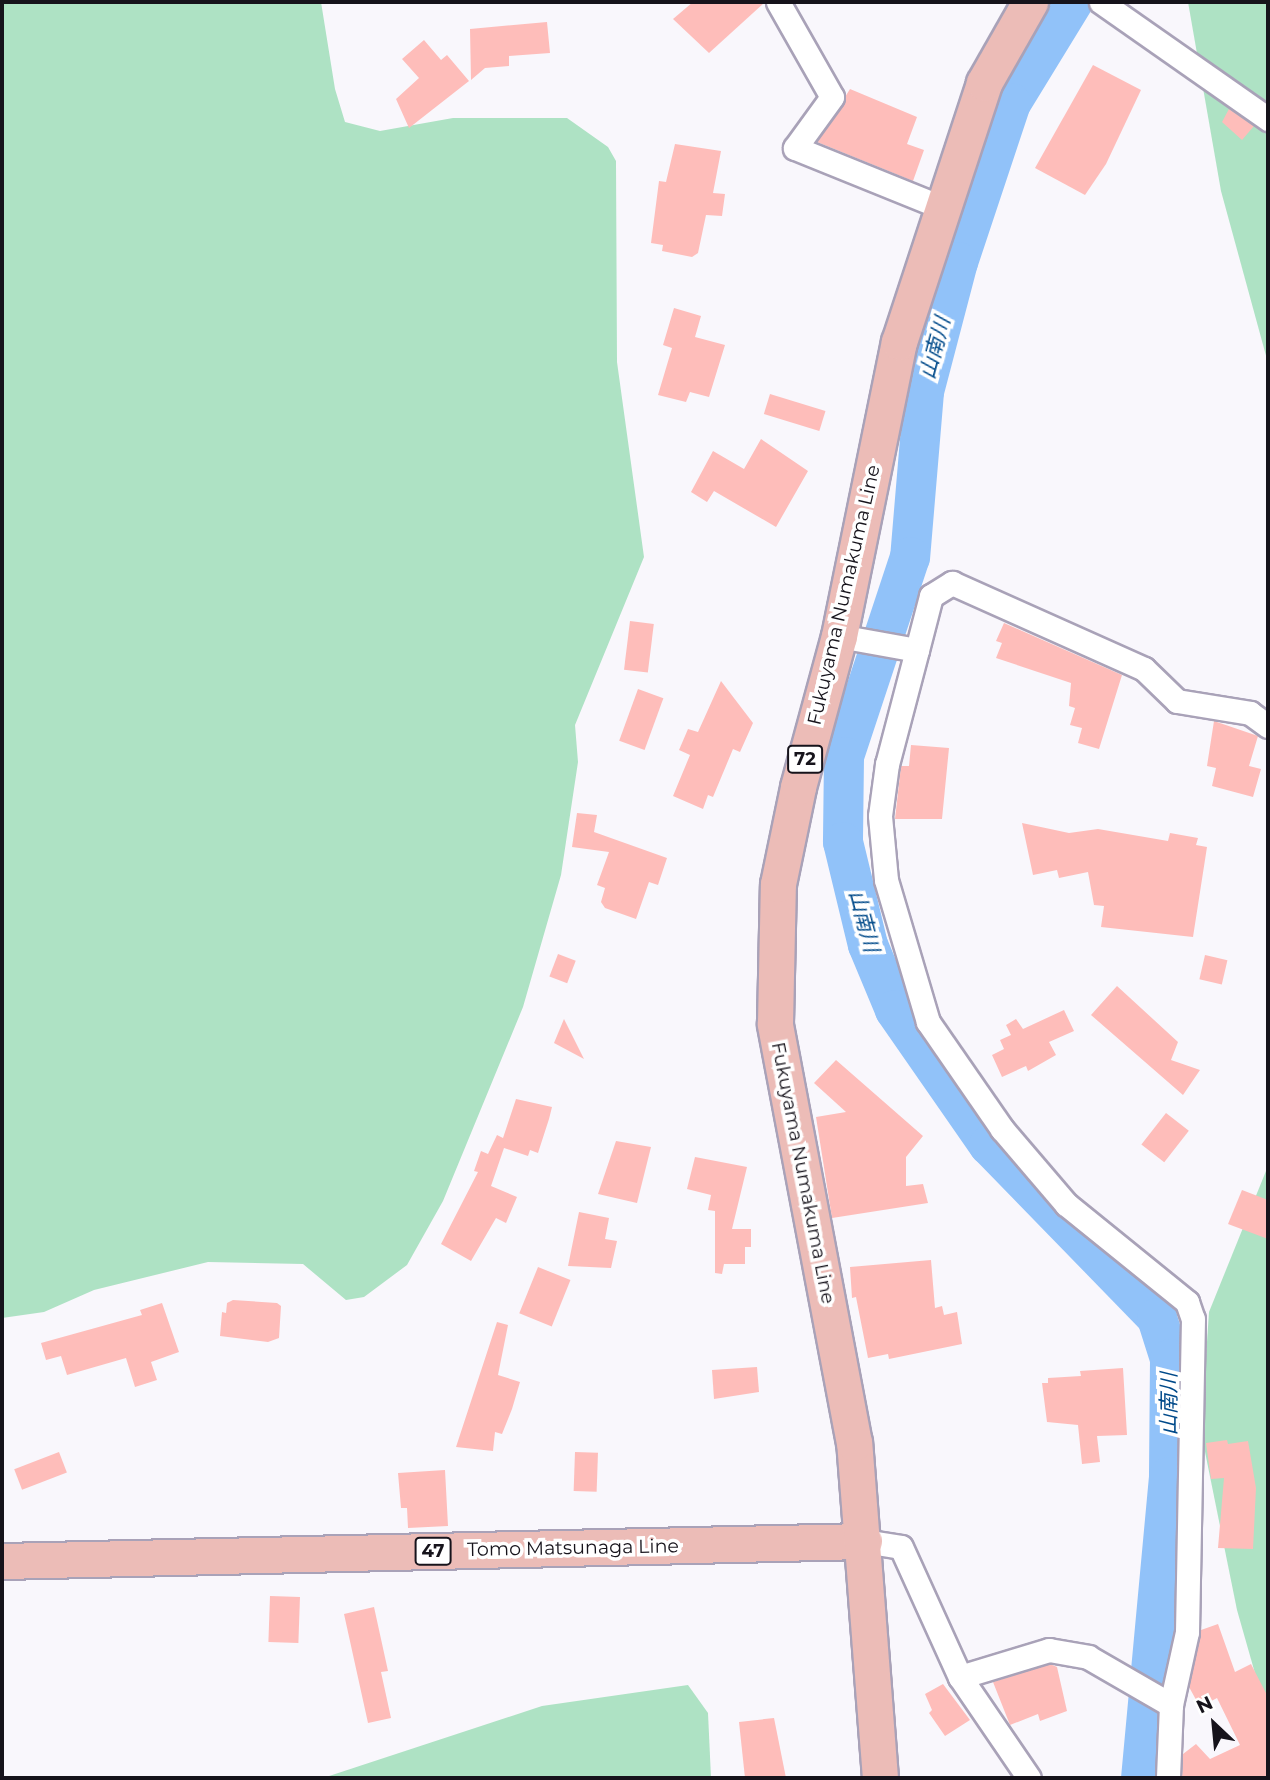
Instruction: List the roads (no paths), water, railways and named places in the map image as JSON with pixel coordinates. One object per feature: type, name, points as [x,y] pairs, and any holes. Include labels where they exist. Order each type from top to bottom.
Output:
[{"type":"main road","name":"Fukuyama Numakuma Line","points":[[864,1541],[854,1443],[775,1023],[778,884],[798,786],[853,638],[899,342],[941,207],[984,83],[1030,2]]},
{"type":"main road","name":"Tomo Matsunaga Line","points":[[2,1561],[864,1541]]},
{"type":"main road","points":[[864,1541],[880,1778]]},
{"type":"street","points":[[778,2],[831,97],[795,148],[941,207]]},
{"type":"street","points":[[1101,2],[1268,119]]},
{"type":"street","points":[[1168,1778],[1166,1701],[1186,1632],[1193,1319],[1186,1302],[1066,1203],[1002,1129],[928,1022],[886,880],[880,816],[887,764],[914,650],[931,596],[952,583],[1144,669],[1177,701],[1250,713],[1268,726]]},
{"type":"street","points":[[853,638],[914,650]]},
{"type":"street","points":[[864,1541],[901,1547],[960,1677],[1029,1778]]},
{"type":"street","points":[[960,1677],[1049,1650],[1088,1657],[1124,1680],[1166,1701]]},
{"type":"waterway","name":"山南川","points":[[1073,2],[1011,103],[958,262],[924,392],[910,557],[844,757],[843,842],[868,945],[895,1010],[989,1145],[1157,1318],[1170,1359],[1169,1477],[1141,1778]]}]
